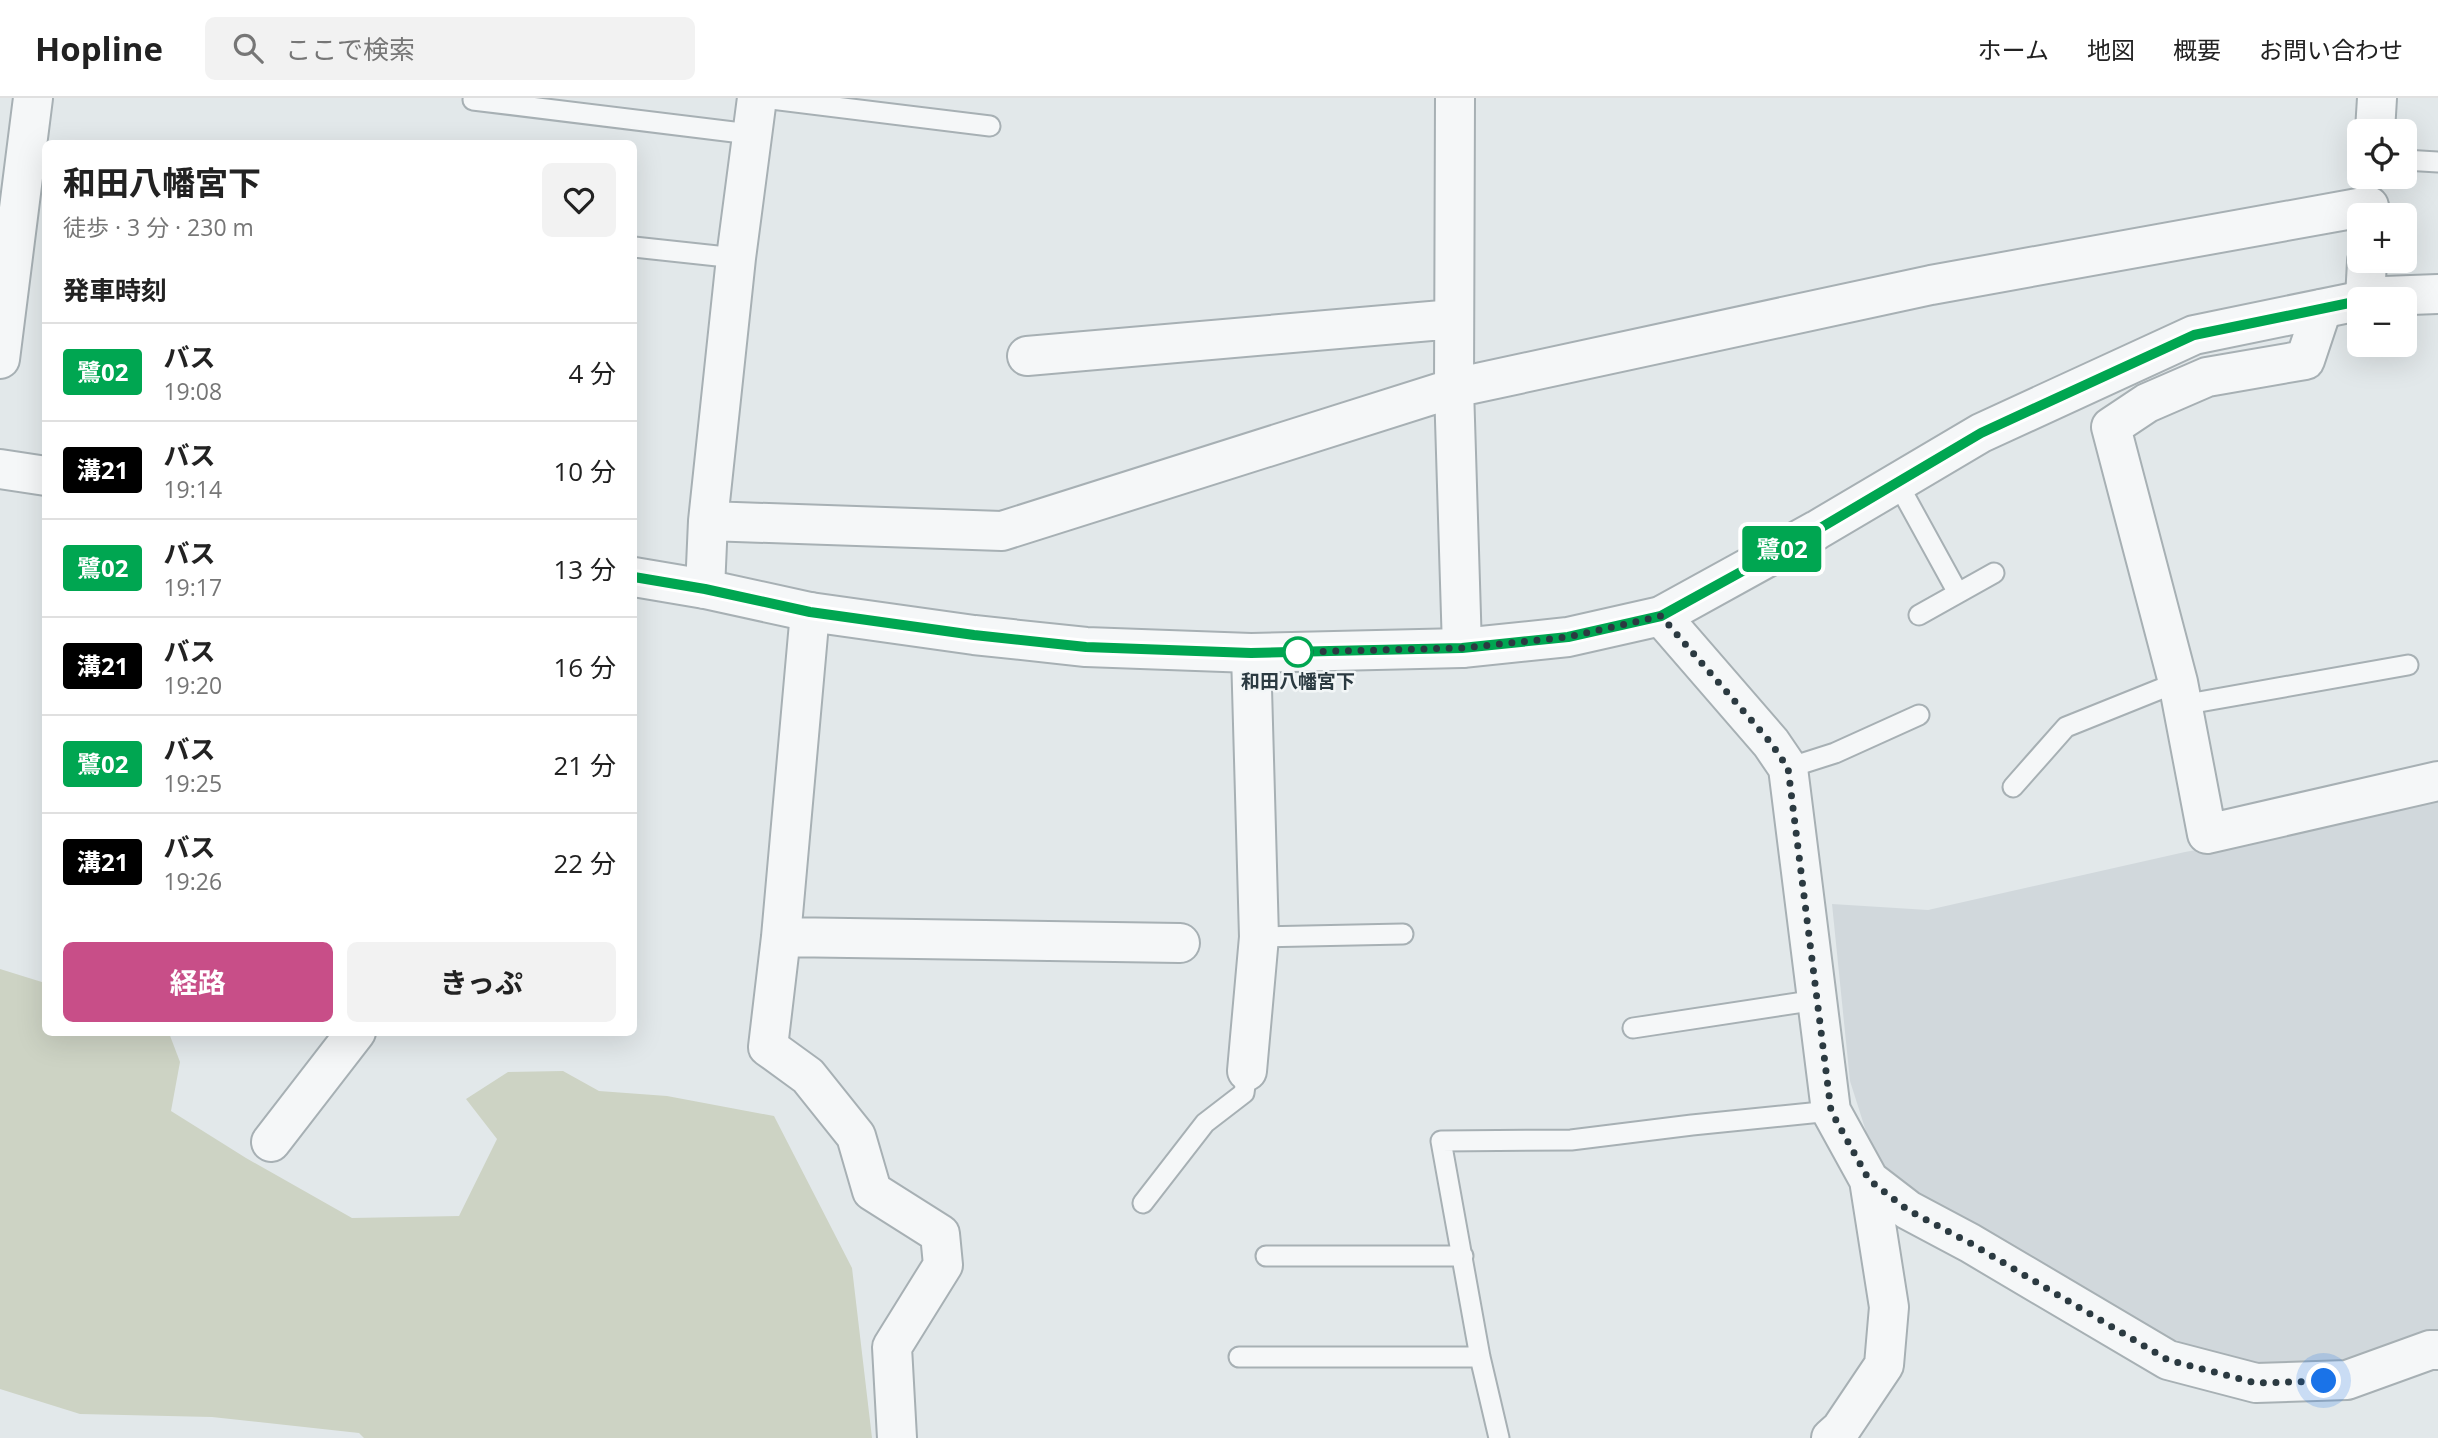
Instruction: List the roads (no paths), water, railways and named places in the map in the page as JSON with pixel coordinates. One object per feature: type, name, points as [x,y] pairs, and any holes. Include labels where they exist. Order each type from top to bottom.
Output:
[{"type":"street","points":[[0,359],[33,98]]},
{"type":"street","points":[[1455,98],[1454,388],[1462,648]]},
{"type":"street","points":[[2376,119],[2377,98]]},
{"type":"street","points":[[705,589],[708,521],[736,258],[756,110]]},
{"type":"street","points":[[708,521],[1002,531],[1454,388],[1931,285],[2370,199]]},
{"type":"street","points":[[2417,295],[2438,295]]},
{"type":"street","points":[[637,578],[810,612],[974,635],[1086,647],[1251,653],[1462,648],[1568,637],[1661,616],[1817,530],[1981,433],[2194,335],[2347,304]]},
{"type":"street","points":[[2322,309],[2305,360],[2207,377],[2147,403],[2111,427],[2180,694],[2207,834],[2438,781]]},
{"type":"street","points":[[1027,355],[1454,319]]},
{"type":"street","points":[[0,469],[42,475]]},
{"type":"street","points":[[810,612],[781,937],[768,1047],[808,1076],[856,1136],[872,1191],[940,1234],[943,1265],[892,1347],[897,1438]]},
{"type":"street","points":[[1661,616],[1771,743],[1788,768],[1831,1111],[1869,1180],[1889,1307],[1884,1365],[1837,1435]]},
{"type":"street","points":[[1247,1071],[1259,937],[1251,653]]},
{"type":"street","points":[[781,937],[1180,943]]},
{"type":"street","points":[[271,1142],[353,1036]]},
{"type":"street","points":[[1869,1180],[1908,1210],[1970,1243],[2168,1360],[2256,1383],[2347,1380],[2430,1350],[2438,1350]]},
{"type":"lane","points":[[473,100],[756,110],[990,126]]},
{"type":"lane","points":[[2417,161],[2438,162]]},
{"type":"lane","points":[[637,247],[736,258]]},
{"type":"lane","points":[[1897,482],[1958,593]]},
{"type":"lane","points":[[1919,615],[1994,573]]},
{"type":"lane","points":[[2013,787],[2066,727],[2180,694],[2408,665]]},
{"type":"lane","points":[[1788,768],[1835,753],[1919,715]]},
{"type":"lane","points":[[1259,937],[1404,934]]},
{"type":"lane","points":[[1633,1028],[1817,1000]]},
{"type":"lane","points":[[1143,1203],[1205,1123],[1244,1093],[1247,1071]]},
{"type":"lane","points":[[1499,1438],[1480,1357],[1441,1141],[1571,1140],[1831,1111]]},
{"type":"lane","points":[[1266,1256],[1463,1256]]},
{"type":"lane","points":[[1239,1357],[1480,1357]]},
{"type":"place","name":"和田八幡宮下","points":[[1298,652]]}]
